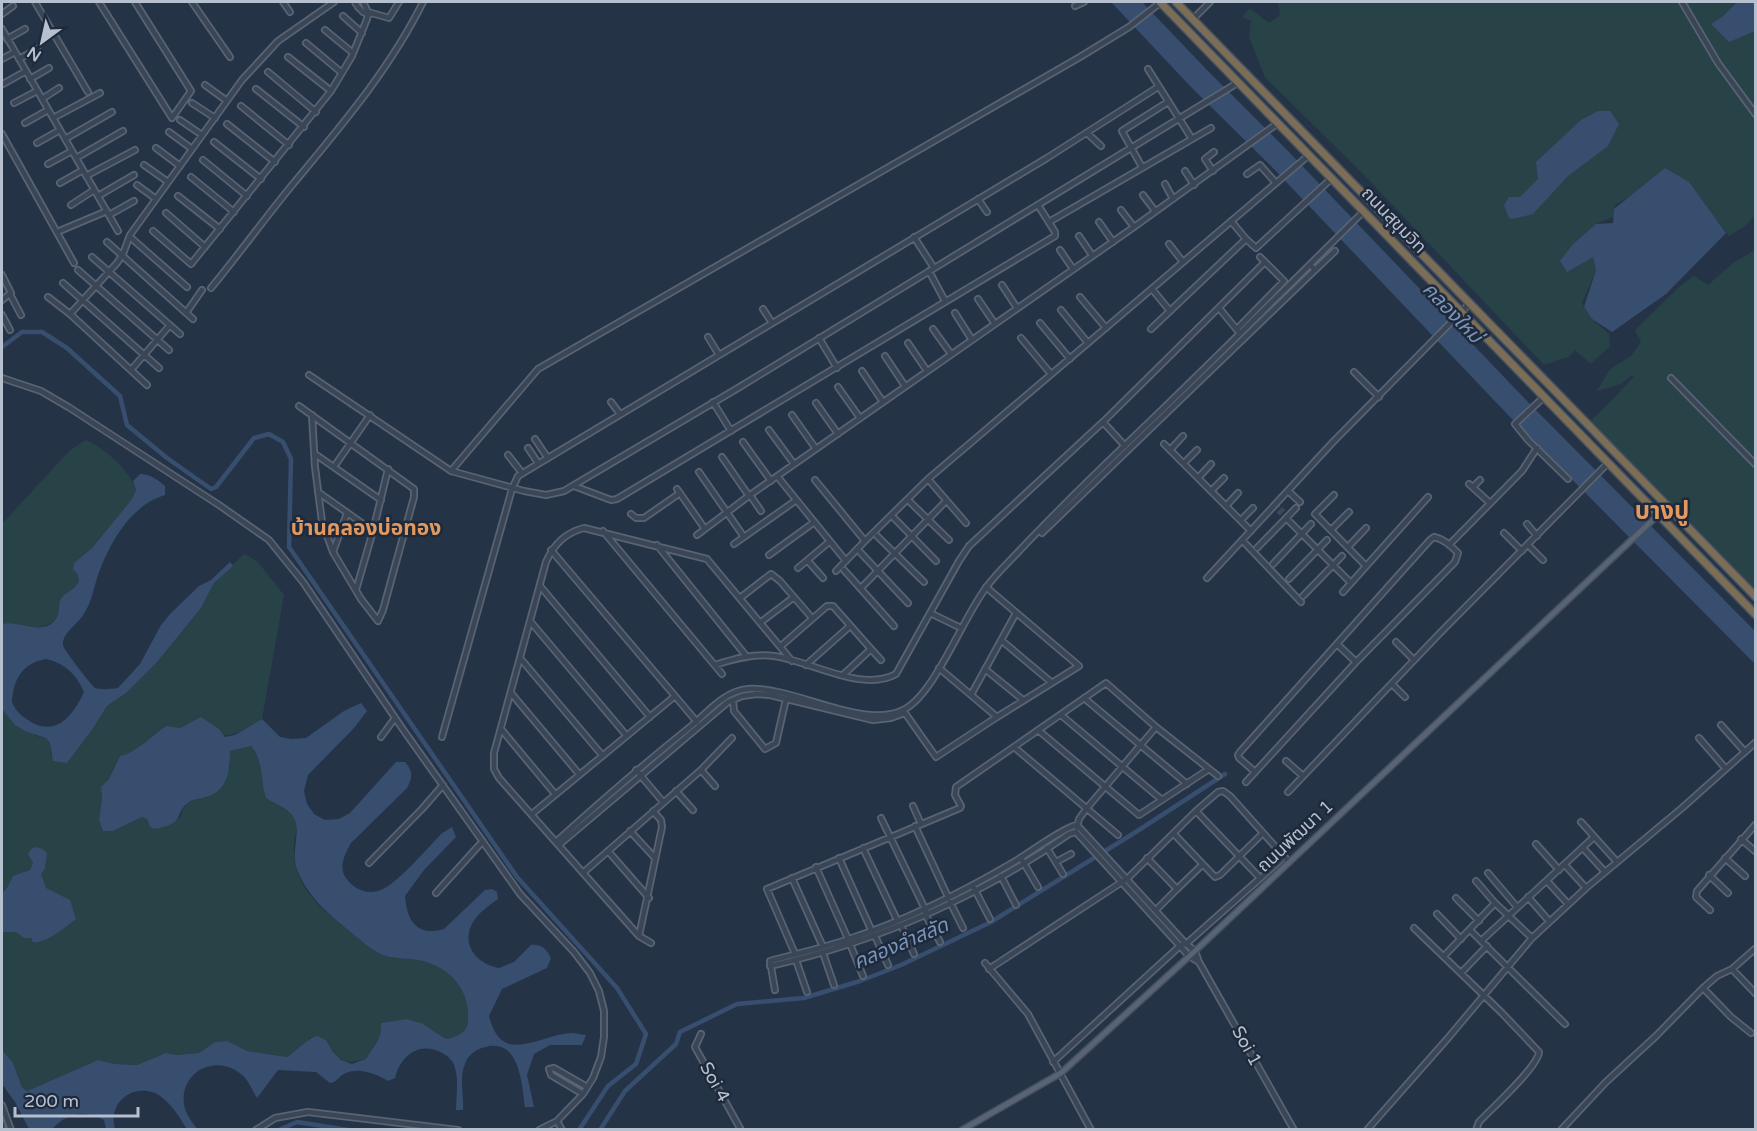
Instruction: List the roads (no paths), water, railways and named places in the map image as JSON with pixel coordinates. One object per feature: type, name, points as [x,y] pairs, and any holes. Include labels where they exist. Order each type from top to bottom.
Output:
[{"type":"highway","name":"ถนนสุขุมวิท","points":[[1160,2],[1332,178],[1361,214],[1462,312],[1755,615]]},
{"type":"highway","name":"ถนนสุขุมวิท","points":[[1176,2],[1755,597]]},
{"type":"main road","name":"ถนนพัฒนา 1","points":[[962,1130],[1061,1073],[1190,956],[1658,514]]},
{"type":"street","points":[[35,2],[88,92]]},
{"type":"street","points":[[99,2],[172,118],[191,91],[135,2]]},
{"type":"street","points":[[192,2],[230,57]]},
{"type":"street","points":[[283,2],[290,12]]},
{"type":"street","points":[[70,314],[122,256],[130,237],[242,80],[278,41],[334,2]]},
{"type":"street","points":[[356,4],[363,12],[389,18],[399,2]]},
{"type":"street","points":[[212,288],[377,79],[423,2]]},
{"type":"street","points":[[1075,6],[1084,2]]},
{"type":"street","points":[[451,471],[538,369],[1129,27],[1160,2]]},
{"type":"street","points":[[1193,19],[1210,2]]},
{"type":"street","points":[[1682,2],[1713,55],[1755,115]]},
{"type":"street","points":[[153,231],[191,264],[332,91],[362,33],[369,13],[364,4]]},
{"type":"street","points":[[2,14],[13,6]]},
{"type":"street","points":[[343,16],[362,33]]},
{"type":"street","points":[[7,39],[25,28]]},
{"type":"street","points":[[325,30],[353,53]]},
{"type":"street","points":[[2,32],[118,231]]},
{"type":"street","points":[[306,43],[342,73]]},
{"type":"street","points":[[19,59],[37,49]]},
{"type":"street","points":[[2,59],[15,52]]},
{"type":"street","points":[[288,57],[332,91]]},
{"type":"street","points":[[30,79],[49,68]]},
{"type":"street","points":[[1148,69],[1192,139]]},
{"type":"street","points":[[3,84],[26,71]]},
{"type":"street","points":[[268,72],[316,112]]},
{"type":"street","points":[[309,375],[451,471],[512,489],[546,495],[564,491],[1239,82]]},
{"type":"street","points":[[205,86],[227,101]]},
{"type":"street","points":[[442,737],[512,489],[516,478],[522,472],[1087,134],[1158,87]]},
{"type":"street","points":[[42,99],[59,88]]},
{"type":"street","points":[[256,89],[304,127]]},
{"type":"street","points":[[14,103],[37,91]]},
{"type":"street","points":[[53,118],[100,93]]},
{"type":"street","points":[[1142,167],[1122,131],[1168,102]]},
{"type":"street","points":[[192,103],[214,118]]},
{"type":"street","points":[[242,106],[289,145]]},
{"type":"street","points":[[25,123],[48,110]]},
{"type":"street","points":[[65,139],[112,112]]},
{"type":"street","points":[[180,120],[202,135]]},
{"type":"street","points":[[227,123],[275,162]]},
{"type":"street","points":[[697,535],[794,464],[1194,185],[1278,123]]},
{"type":"street","points":[[1049,222],[1211,128]]},
{"type":"street","points":[[36,143],[60,130]]},
{"type":"street","points":[[76,158],[123,130]]},
{"type":"street","points":[[169,132],[192,149]]},
{"type":"street","points":[[2,134],[74,263]]},
{"type":"street","points":[[1087,134],[1101,146]]},
{"type":"street","points":[[214,142],[261,179]]},
{"type":"street","points":[[156,148],[180,166]]},
{"type":"street","points":[[86,176],[135,150]]},
{"type":"street","points":[[48,164],[72,151]]},
{"type":"street","points":[[1213,171],[1206,159],[1214,152]]},
{"type":"street","points":[[836,571],[928,479],[1309,155]]},
{"type":"street","points":[[203,160],[247,196]]},
{"type":"street","points":[[144,165],[168,182]]},
{"type":"street","points":[[1247,174],[1260,165],[1275,183]]},
{"type":"street","points":[[60,183],[83,170]]},
{"type":"street","points":[[1185,171],[1194,185]]},
{"type":"street","points":[[98,196],[134,175]]},
{"type":"street","points":[[191,177],[234,212]]},
{"type":"street","points":[[1231,221],[1245,239],[1256,248],[1332,178]]},
{"type":"street","points":[[1165,184],[1173,199]]},
{"type":"street","points":[[137,185],[156,199]]},
{"type":"street","points":[[70,204],[94,190]]},
{"type":"street","points":[[1143,195],[1155,212]]},
{"type":"street","points":[[178,196],[220,229]]},
{"type":"street","points":[[978,199],[987,212]]},
{"type":"street","points":[[57,232],[134,201]]},
{"type":"street","points":[[574,486],[611,500],[617,500],[1055,236],[1038,205]]},
{"type":"street","points":[[1121,210],[1134,227]]},
{"type":"street","points":[[166,213],[205,247]]},
{"type":"street","points":[[1105,469],[1124,444],[1162,414],[1238,331],[1286,283],[1310,265],[1361,214]]},
{"type":"street","points":[[1099,222],[1113,242]]},
{"type":"street","points":[[1079,236],[1092,255]]},
{"type":"street","points":[[130,237],[187,287]]},
{"type":"street","points":[[914,237],[932,269],[945,301]]},
{"type":"street","points":[[1151,329],[1245,239]]},
{"type":"street","points":[[107,242],[193,319]]},
{"type":"street","points":[[1169,244],[1183,262]]},
{"type":"street","points":[[1060,250],[1072,269]]},
{"type":"street","points":[[558,843],[640,776],[718,703],[732,694],[749,689],[768,690],[866,715],[886,716],[904,712],[920,698],[986,586],[1162,414],[1335,252]]},
{"type":"street","points":[[92,257],[180,334]]},
{"type":"street","points":[[1260,257],[1286,283]]},
{"type":"street","points":[[715,665],[747,657],[775,656],[843,675],[875,681],[896,674],[969,546],[1103,422],[1265,262]]},
{"type":"street","points":[[1310,265],[1315,270]]},
{"type":"street","points":[[78,270],[169,350]]},
{"type":"street","points":[[2,275],[21,315]]},
{"type":"street","points":[[1238,331],[1247,326],[1286,283]]},
{"type":"street","points":[[63,284],[159,368]]},
{"type":"street","points":[[1002,285],[1017,308]]},
{"type":"street","points":[[1152,289],[1170,311]]},
{"type":"street","points":[[186,313],[202,290]]},
{"type":"street","points":[[2,300],[10,294]]},
{"type":"street","points":[[48,297],[70,314],[147,385]]},
{"type":"street","points":[[1080,297],[1106,328]]},
{"type":"street","points":[[978,299],[995,324]]},
{"type":"street","points":[[1208,578],[1288,491],[1470,303]]},
{"type":"street","points":[[763,309],[772,322]]},
{"type":"street","points":[[1219,309],[1238,331]]},
{"type":"street","points":[[1061,310],[1088,343]]},
{"type":"street","points":[[955,314],[972,340]]},
{"type":"street","points":[[2,315],[10,330]]},
{"type":"street","points":[[1040,323],[1070,358]]},
{"type":"street","points":[[131,370],[170,325]]},
{"type":"street","points":[[1247,326],[1251,331]]},
{"type":"street","points":[[933,329],[951,354]]},
{"type":"street","points":[[708,337],[718,355]]},
{"type":"street","points":[[819,338],[837,368]]},
{"type":"street","points":[[1021,338],[1051,374]]},
{"type":"street","points":[[908,343],[927,371]]},
{"type":"street","points":[[885,356],[905,386]]},
{"type":"street","points":[[1214,358],[1218,363]]},
{"type":"street","points":[[862,371],[883,402]]},
{"type":"street","points":[[1354,372],[1379,397]]},
{"type":"street","points":[[2,378],[41,391],[70,408],[269,540],[308,590],[395,718],[527,903],[574,952],[590,973],[604,1011],[601,1057],[583,1094],[557,1121],[538,1130]]},
{"type":"street","points":[[1671,378],[1755,465]]},
{"type":"street","points":[[838,387],[860,418]]},
{"type":"street","points":[[1544,397],[1515,424],[1568,479]]},
{"type":"street","points":[[611,402],[620,414]]},
{"type":"street","points":[[713,402],[731,431]]},
{"type":"street","points":[[816,402],[838,434]]},
{"type":"street","points":[[299,406],[312,415],[351,442],[414,489],[379,621],[373,617],[333,552],[320,513],[312,415]]},
{"type":"street","points":[[336,464],[370,415]]},
{"type":"street","points":[[792,415],[816,449]]},
{"type":"street","points":[[1103,422],[1124,444]]},
{"type":"street","points":[[769,430],[794,464]]},
{"type":"street","points":[[1170,450],[1183,436]]},
{"type":"street","points":[[535,439],[547,457]]},
{"type":"street","points":[[743,442],[771,481]]},
{"type":"street","points":[[1164,444],[1251,531]]},
{"type":"street","points":[[528,448],[538,463]]},
{"type":"street","points":[[1449,544],[1522,471],[1537,448]]},
{"type":"street","points":[[1184,463],[1197,450]]},
{"type":"street","points":[[315,454],[381,500]]},
{"type":"street","points":[[508,455],[522,472]]},
{"type":"street","points":[[722,457],[760,511]]},
{"type":"street","points":[[1288,792],[1608,463]]},
{"type":"street","points":[[1198,478],[1211,464]]},
{"type":"street","points":[[356,590],[388,469]]},
{"type":"street","points":[[699,472],[744,537]]},
{"type":"street","points":[[777,476],[846,561]]},
{"type":"street","points":[[1211,491],[1224,478]]},
{"type":"street","points":[[928,479],[966,523]]},
{"type":"street","points":[[815,480],[865,541]]},
{"type":"street","points":[[1480,480],[1471,486],[1490,503]]},
{"type":"street","points":[[631,514],[636,518],[644,518],[679,491],[705,529]]},
{"type":"street","points":[[1288,491],[1300,502]]},
{"type":"street","points":[[318,492],[373,531]]},
{"type":"street","points":[[1226,506],[1238,493]]},
{"type":"street","points":[[1334,495],[1315,514],[1366,566]]},
{"type":"street","points":[[1343,592],[1428,496]]},
{"type":"street","points":[[734,544],[795,501]]},
{"type":"street","points":[[861,588],[946,501]]},
{"type":"street","points":[[910,502],[949,540]]},
{"type":"street","points":[[1241,520],[1253,508]]},
{"type":"street","points":[[1257,548],[1296,508]]},
{"type":"street","points":[[1331,530],[1349,512]]},
{"type":"street","points":[[333,552],[347,513]]},
{"type":"street","points":[[1287,517],[1351,583]]},
{"type":"street","points":[[894,518],[936,561]]},
{"type":"street","points":[[769,555],[813,523]]},
{"type":"street","points":[[1042,533],[1048,524]]},
{"type":"street","points":[[1527,524],[1537,536]]},
{"type":"street","points":[[1273,564],[1311,525]]},
{"type":"street","points":[[651,943],[639,936],[499,778],[494,769],[492,761],[551,550],[566,535],[584,528],[707,559],[792,661]]},
{"type":"street","points":[[1348,547],[1366,528]]},
{"type":"street","points":[[603,531],[722,674]]},
{"type":"street","points":[[1504,533],[1522,551]]},
{"type":"street","points":[[877,536],[924,582]]},
{"type":"street","points":[[1246,782],[1356,662],[1455,562],[1458,553],[1449,544],[1434,537],[1238,755],[1254,771]]},
{"type":"street","points":[[1242,540],[1302,599],[1342,556]]},
{"type":"street","points":[[1289,579],[1327,540]]},
{"type":"street","points":[[798,568],[830,542]]},
{"type":"street","points":[[657,545],[747,657]]},
{"type":"street","points":[[1528,545],[1543,560]]},
{"type":"street","points":[[551,550],[697,722]]},
{"type":"street","points":[[860,552],[908,603]]},
{"type":"street","points":[[808,561],[823,578]]},
{"type":"street","points":[[844,570],[894,626]]},
{"type":"street","points":[[740,598],[771,574],[780,581],[812,618]]},
{"type":"street","points":[[540,585],[650,717]]},
{"type":"street","points":[[904,712],[936,757],[1078,665],[986,586]]},
{"type":"street","points":[[761,622],[794,597]]},
{"type":"street","points":[[781,646],[812,618],[831,605],[881,660]]},
{"type":"street","points":[[930,613],[960,627]]},
{"type":"street","points":[[970,695],[1016,613]]},
{"type":"street","points":[[530,621],[626,735]]},
{"type":"street","points":[[806,665],[850,626]]},
{"type":"street","points":[[1001,639],[1051,682]]},
{"type":"street","points":[[1396,642],[1414,660]]},
{"type":"street","points":[[1337,645],[1356,662]]},
{"type":"street","points":[[843,675],[871,649]]},
{"type":"street","points":[[520,658],[602,755]]},
{"type":"street","points":[[939,668],[997,717]]},
{"type":"street","points":[[985,669],[1023,700]]},
{"type":"street","points":[[807,992],[795,957],[767,892],[769,888],[960,808],[955,795],[956,787],[1106,683],[1156,727],[1218,776]]},
{"type":"street","points":[[1392,684],[1405,697]]},
{"type":"street","points":[[511,693],[579,774]]},
{"type":"street","points":[[558,843],[636,770],[697,722],[733,700],[749,694],[813,703]]},
{"type":"street","points":[[532,814],[675,696]]},
{"type":"street","points":[[1084,698],[1187,784]]},
{"type":"street","points":[[733,700],[734,711],[765,749],[776,743],[786,699]]},
{"type":"street","points":[[1061,715],[1162,800]]},
{"type":"street","points":[[381,737],[395,718]]},
{"type":"street","points":[[1721,725],[1745,752]]},
{"type":"street","points":[[974,888],[1076,832],[1087,808],[1156,727]]},
{"type":"street","points":[[501,729],[555,794]]},
{"type":"street","points":[[1038,730],[1139,814],[1209,769]]},
{"type":"street","points":[[584,872],[701,770],[732,738]]},
{"type":"street","points":[[1699,738],[1726,769]]},
{"type":"street","points":[[1367,1130],[1549,921],[1755,742]]},
{"type":"street","points":[[1014,747],[1118,835]]},
{"type":"street","points":[[1286,760],[1304,776]]},
{"type":"street","points":[[636,770],[663,802]]},
{"type":"street","points":[[701,770],[715,786]]},
{"type":"street","points":[[369,863],[443,786]]},
{"type":"street","points":[[676,791],[693,810]]},
{"type":"street","points":[[989,969],[1128,878],[1218,792],[1223,791],[1230,796],[1289,862]]},
{"type":"street","points":[[913,806],[921,824]]},
{"type":"street","points":[[639,936],[649,898],[663,823],[653,811]]},
{"type":"street","points":[[1196,811],[1260,878]]},
{"type":"street","points":[[881,818],[940,942]]},
{"type":"street","points":[[1581,822],[1617,862]]},
{"type":"street","points":[[1710,910],[1695,894],[1755,824]]},
{"type":"street","points":[[915,826],[963,928]]},
{"type":"street","points":[[775,990],[770,966],[874,934],[899,921],[925,912],[1000,876],[1068,828],[1079,826]]},
{"type":"street","points":[[1079,826],[1156,910],[1183,945]]},
{"type":"street","points":[[630,831],[656,858]]},
{"type":"street","points":[[1076,832],[1183,945],[1195,951]]},
{"type":"street","points":[[1174,834],[1215,877],[1262,834]]},
{"type":"street","points":[[1482,941],[1594,837]]},
{"type":"street","points":[[1741,839],[1755,852]]},
{"type":"street","points":[[435,893],[482,842]]},
{"type":"street","points":[[1536,844],[1559,870]]},
{"type":"street","points":[[864,848],[914,954]]},
{"type":"street","points":[[1047,848],[1063,874]]},
{"type":"street","points":[[1583,848],[1605,872]]},
{"type":"street","points":[[608,851],[649,898]]},
{"type":"street","points":[[1056,862],[1071,854]]},
{"type":"street","points":[[1053,1062],[1284,857]]},
{"type":"street","points":[[840,858],[888,965]]},
{"type":"street","points":[[1148,858],[1177,889]]},
{"type":"street","points":[[1725,858],[1745,876]]},
{"type":"street","points":[[1022,860],[1038,887]]},
{"type":"street","points":[[1156,910],[1202,865]]},
{"type":"street","points":[[1565,865],[1586,888]]},
{"type":"street","points":[[815,868],[863,976]]},
{"type":"street","points":[[1488,873],[1517,907]]},
{"type":"street","points":[[1709,875],[1728,893]]},
{"type":"street","points":[[1000,876],[1016,905]]},
{"type":"street","points":[[791,879],[834,985]]},
{"type":"street","points":[[1476,881],[1495,903],[1532,938]]},
{"type":"street","points":[[1547,881],[1568,904]]},
{"type":"street","points":[[974,888],[990,919]]},
{"type":"street","points":[[1528,897],[1549,921]]},
{"type":"street","points":[[1455,898],[1479,921]]},
{"type":"street","points":[[1443,956],[1495,903]]},
{"type":"street","points":[[1437,914],[1461,939]]},
{"type":"street","points":[[1414,928],[1513,1024],[1539,1055],[1530,1069],[1479,1122],[1476,1130]]},
{"type":"street","points":[[1470,930],[1565,1024]]},
{"type":"street","name":"Soi 1","points":[[1183,945],[1190,956],[1199,962]]},
{"type":"street","points":[[1461,973],[1487,946]]},
{"type":"street","points":[[1561,1130],[1605,1082],[1631,1060],[1703,988],[1717,976],[1732,969],[1755,948]]},
{"type":"street","name":"Soi 1","points":[[1195,951],[1199,962],[1294,1130]]},
{"type":"street","points":[[985,963],[1021,1003],[1091,1130]]},
{"type":"street","points":[[1732,969],[1755,994]]},
{"type":"street","points":[[1703,988],[1731,1017],[1751,1033]]},
{"type":"street","name":"Soi 4","points":[[701,1034],[695,1047],[741,1130]]},
{"type":"street","points":[[583,1094],[551,1075],[549,1069],[555,1068],[587,1088]]},
{"type":"street","points":[[2,1105],[11,1130]]},
{"type":"street","points":[[256,1130],[275,1118],[308,1112],[458,1130]]},
{"type":"street","points":[[557,1121],[562,1130]]},
{"type":"street","points":[[2,1124],[3,1130]]},
{"type":"water","points":[[1111,2],[1142,2],[1527,401],[1755,631],[1755,664],[1510,417]]},
{"type":"water","points":[[1737,2],[1755,2],[1755,31],[1729,42],[1711,24]]},
{"type":"water","points":[[1598,111],[1610,111],[1619,124],[1608,146],[1568,176],[1533,214],[1509,218],[1504,205],[1509,197],[1520,197],[1538,179],[1536,162],[1581,120]]},
{"type":"water","points":[[1665,168],[1689,182],[1726,233],[1666,294],[1612,332],[1592,319],[1584,307],[1596,270],[1593,257],[1567,272],[1560,261],[1573,244],[1596,224],[1613,223],[1614,209]]},
{"type":"water","points":[[140,474],[150,476],[165,486],[165,495],[142,507],[116,537],[99,572],[86,610],[63,641],[68,653],[95,688],[118,688],[140,664],[161,625],[171,613],[199,586],[211,580],[230,562],[233,566],[214,583],[201,608],[158,661],[126,693],[107,706],[67,763],[53,761],[50,743],[46,738],[27,732],[15,725],[2,709],[2,624],[44,627],[56,619],[61,599],[79,581],[73,569],[74,563],[92,548],[132,499],[136,490],[133,481]],"holes":[[[46,659],[70,671],[84,692],[70,715],[64,721],[49,727],[31,722],[15,709],[12,701],[14,686],[24,670],[33,663]]]},
{"type":"water","points":[[361,703],[367,711],[354,728],[308,775],[304,791],[307,804],[314,814],[325,820],[339,819],[350,813],[396,762],[405,762],[408,765],[411,774],[407,788],[351,843],[343,860],[344,874],[353,886],[363,891],[373,892],[383,889],[421,856],[441,834],[452,827],[456,837],[424,870],[405,896],[411,920],[420,929],[427,931],[444,929],[485,890],[492,889],[497,892],[498,899],[478,915],[469,930],[468,938],[473,952],[484,962],[499,968],[514,962],[531,945],[543,948],[551,958],[547,968],[502,989],[489,1016],[495,1032],[503,1041],[512,1044],[535,1042],[572,1033],[586,1035],[582,1045],[550,1045],[534,1054],[527,1075],[534,1107],[525,1107],[517,1065],[506,1049],[497,1046],[478,1049],[468,1058],[462,1075],[463,1110],[456,1110],[457,1078],[454,1064],[444,1054],[427,1048],[407,1056],[395,1078],[388,1081],[362,1071],[351,1071],[330,1083],[316,1072],[278,1070],[257,1098],[241,1074],[220,1065],[209,1066],[200,1070],[186,1086],[185,1109],[197,1129],[187,1129],[163,1098],[152,1092],[143,1091],[128,1095],[117,1105],[114,1113],[115,1129],[106,1129],[104,1120],[97,1117],[76,1114],[64,1119],[52,1129],[29,1129],[15,1102],[2,1084],[2,1050],[13,1063],[22,1087],[27,1091],[98,1060],[115,1064],[137,1065],[166,1053],[177,1055],[199,1053],[215,1042],[227,1041],[247,1051],[287,1057],[317,1036],[326,1040],[341,1060],[352,1064],[366,1059],[379,1038],[381,1023],[406,1019],[421,1023],[446,1039],[464,1031],[468,1020],[465,998],[448,973],[429,963],[390,957],[375,951],[333,917],[309,892],[295,864],[297,832],[294,818],[287,810],[266,798],[258,758],[251,746],[230,751],[228,772],[219,790],[188,803],[177,820],[170,825],[152,828],[147,819],[142,817],[113,831],[103,831],[99,820],[101,787],[109,779],[120,756],[137,748],[166,726],[180,728],[201,717],[219,729],[225,737],[235,735],[262,719],[280,737],[306,738],[344,711]]},
{"type":"water","points":[[35,847],[47,853],[45,868],[41,874],[46,888],[70,900],[76,919],[55,934],[38,942],[33,942],[31,938],[24,938],[16,932],[2,932],[2,893],[13,876],[30,870],[33,863],[28,854]]},
{"type":"waterway","points":[[2,347],[22,332],[42,332],[67,348],[120,396],[127,425],[167,458],[211,489],[216,487],[254,438],[269,434],[283,442],[291,459],[289,547],[517,877],[617,988],[646,1034],[636,1064],[608,1086],[579,1130]]},
{"type":"waterway","name":"คลองลำสลัด","points":[[600,1130],[625,1091],[676,1044],[680,1032],[737,1004],[804,998],[860,981],[901,965],[991,922],[1225,774]]},
{"type":"waterway","points":[[279,1130],[297,1122],[348,1130]]},
{"type":"tunnel","points":[[1276,504],[1288,516]]},
{"type":"tunnel","points":[[1273,507],[1286,518]]},
{"type":"district","name":"บางปู","points":[[1662,511]]},
{"type":"district","name":"บ้านคลองบ่อทอง","points":[[366,528]]},
{"type":"water label","name":"คลองใหม่","points":[[1452,313]]}]
